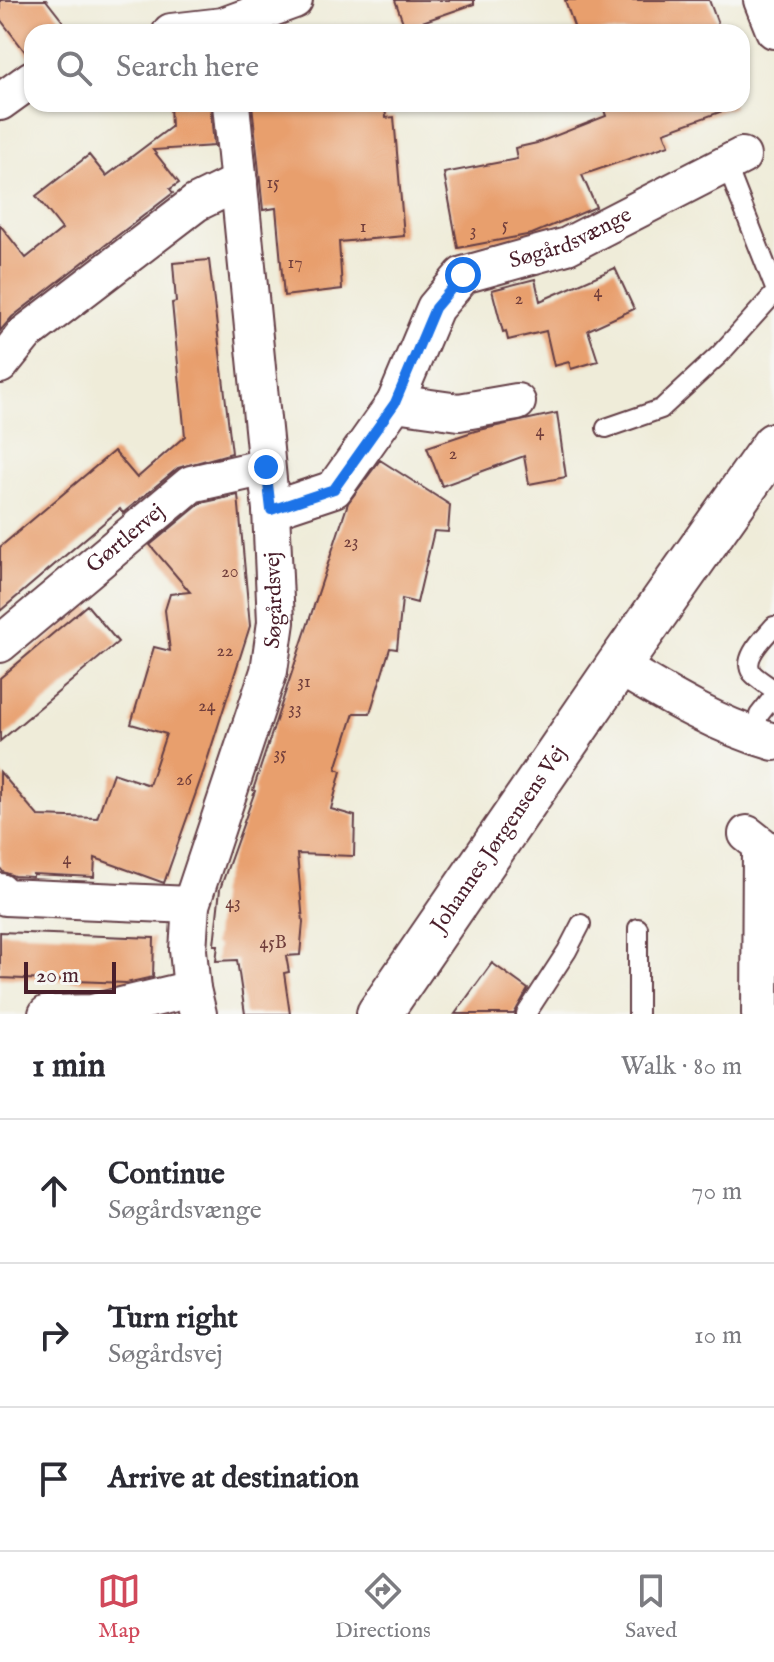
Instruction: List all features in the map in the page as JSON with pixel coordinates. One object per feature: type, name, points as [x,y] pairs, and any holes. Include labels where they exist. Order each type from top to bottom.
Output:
[{"type":"street","points":[[202,24],[294,0]]},
{"type":"street","points":[[762,0],[774,30]]},
{"type":"street","points":[[0,102],[24,85]]},
{"type":"street","name":"Søgårdsvej","points":[[47,1014],[92,1013],[195,1002],[188,950],[191,905],[269,671],[276,622],[271,510],[232,112]]},
{"type":"street","name":"Søgårdsvænge","points":[[271,510],[334,489],[395,403],[435,308],[463,275],[567,246],[734,160]]},
{"type":"street","points":[[0,365],[25,334],[196,203],[239,182]]},
{"type":"street","points":[[395,403],[459,412],[517,402]]},
{"type":"street","name":"Johannes Jørgensens Vej","points":[[379,1014],[774,445]]},
{"type":"street","name":"Gørtlervej","points":[[0,644],[191,484],[266,467]]},
{"type":"street","points":[[618,666],[668,696],[764,739]]},
{"type":"street","points":[[747,834],[761,845],[760,1014]]},
{"type":"street","points":[[0,892],[5,897],[191,905]]},
{"type":"lane","points":[[734,160],[774,286]]},
{"type":"lane","points":[[606,428],[661,409],[720,354],[774,294]]},
{"type":"lane","points":[[774,626],[752,653],[749,664],[752,672],[774,690]]},
{"type":"lane","points":[[764,739],[759,715],[774,696]]},
{"type":"lane","points":[[526,1014],[581,924]]},
{"type":"lane","points":[[638,928],[638,1014]]},
{"type":"building","points":[[0,0],[46,0],[65,24],[24,24],[24,50],[0,19]]},
{"type":"building","points":[[395,0],[474,0],[474,4],[416,24],[404,24]]},
{"type":"building","points":[[565,0],[709,0],[718,24],[573,24]]},
{"type":"building","points":[[170,112],[211,112],[214,146],[153,150],[179,183],[170,189],[173,193],[12,317],[0,331],[0,225],[26,258],[62,229],[36,196],[89,155],[106,176],[171,127]]},
{"type":"building","points":[[253,112],[386,112],[386,118],[394,117],[404,236],[339,242],[342,289],[284,296],[276,208],[263,210]]},
{"type":"building","points":[[605,112],[720,112],[664,132],[669,145],[582,175],[596,207],[532,234],[458,248],[444,173],[517,159],[515,148],[537,143],[606,116]]},
{"type":"building","points":[[209,260],[232,453],[178,468],[123,513],[120,509],[0,611],[0,547],[114,451],[137,478],[185,436],[172,303],[176,302],[173,263]]},
{"type":"building","points":[[615,268],[634,309],[588,330],[598,361],[571,369],[569,362],[554,366],[546,331],[508,340],[506,331],[503,332],[492,290],[535,279],[540,301]]},
{"type":"building","points":[[557,413],[566,477],[529,484],[524,456],[442,486],[427,447],[475,431]]},
{"type":"building","points":[[380,460],[450,505],[448,532],[434,531],[417,603],[402,599],[397,649],[390,648],[370,713],[354,713],[336,769],[341,771],[331,809],[355,816],[354,856],[297,854],[303,922],[300,955],[286,956],[289,972],[284,973],[290,1014],[245,1014],[237,960],[216,961],[218,945],[214,945],[220,889],[348,503]]},
{"type":"building","points":[[238,495],[250,626],[164,883],[95,858],[94,877],[14,876],[3,872],[0,868],[0,772],[38,816],[97,818],[113,773],[149,785],[166,734],[131,724],[154,647],[170,651],[165,610],[170,594],[190,592],[150,545],[201,503]]},
{"type":"building","points":[[87,605],[118,642],[0,741],[0,678]]},
{"type":"building","points":[[0,932],[154,938],[153,977],[126,983],[0,978]]},
{"type":"building","points":[[492,963],[528,989],[514,1014],[455,1014]]},
{"type":"route","points":[[266,467],[271,510],[334,489],[395,403],[435,308],[463,275]]}]
